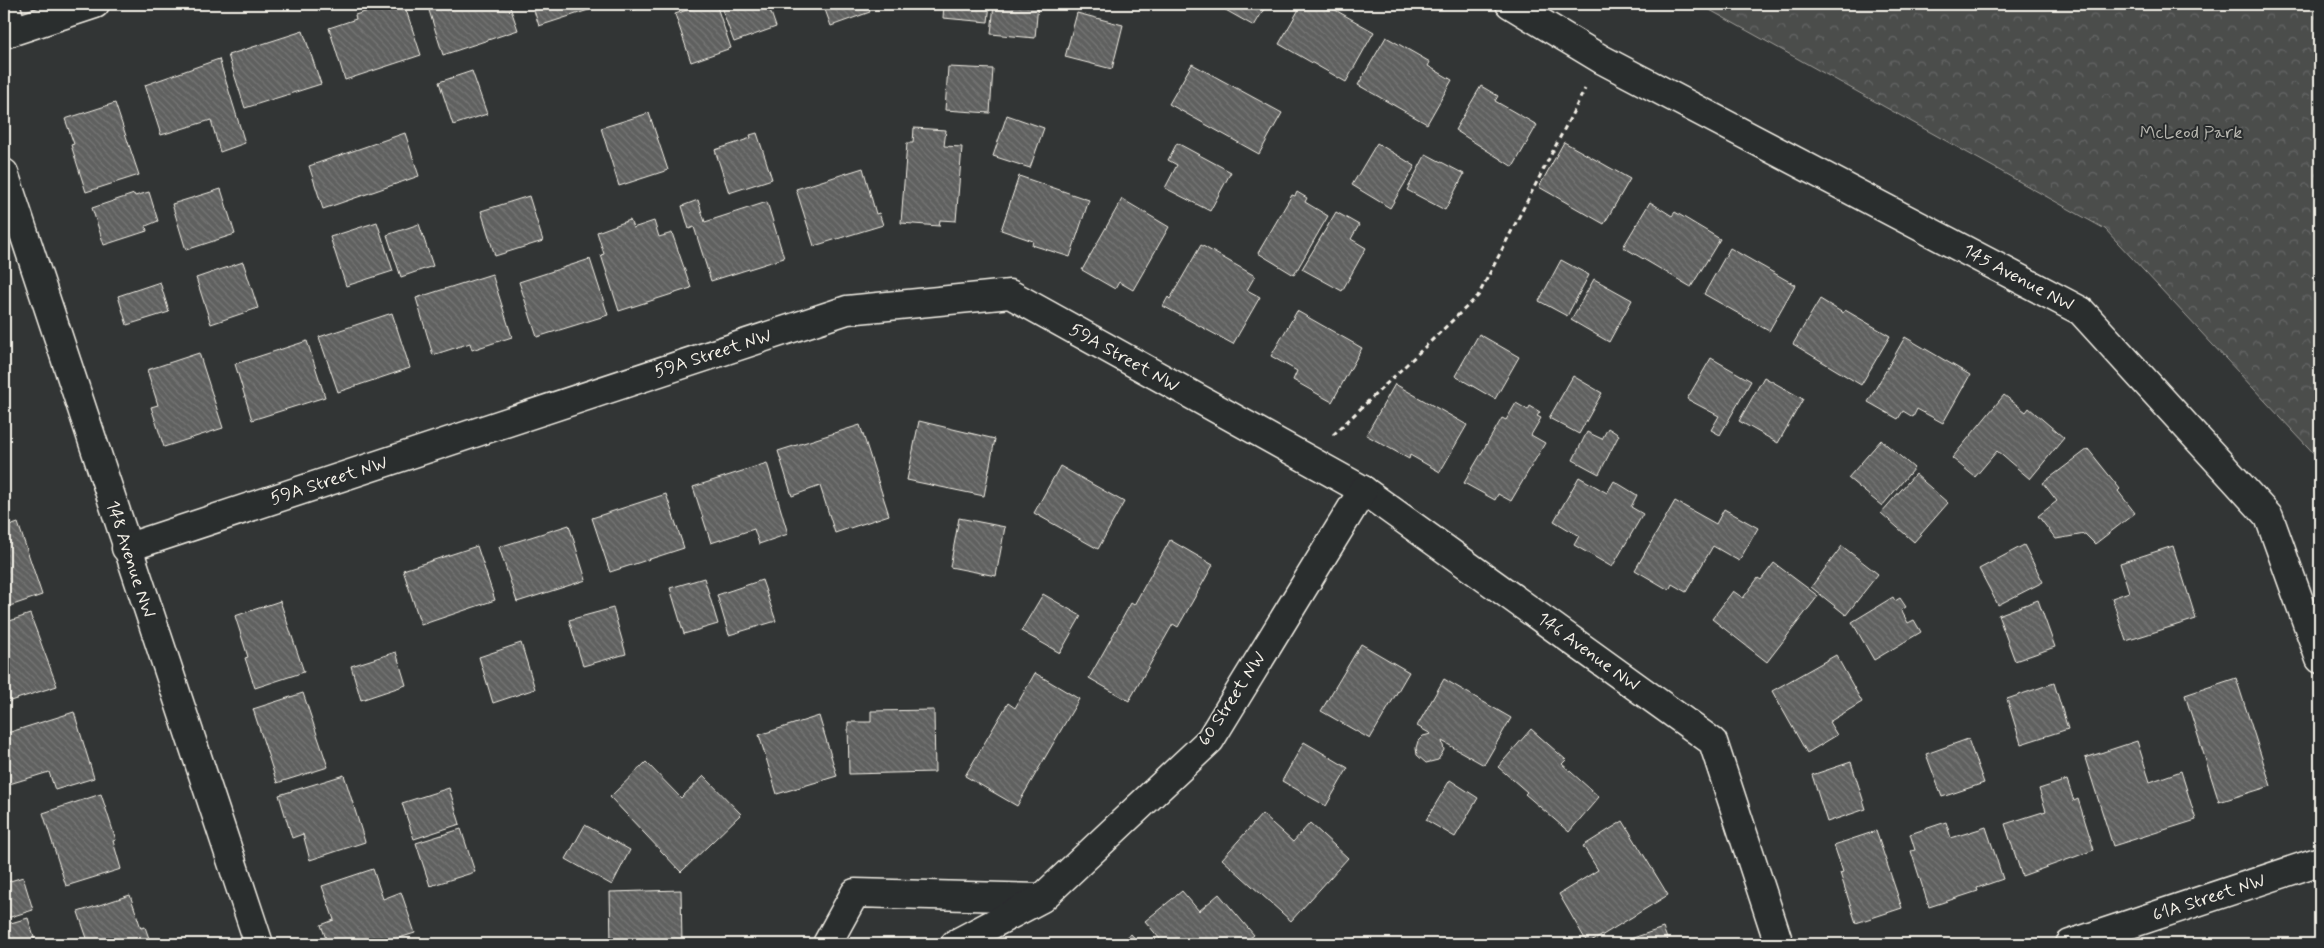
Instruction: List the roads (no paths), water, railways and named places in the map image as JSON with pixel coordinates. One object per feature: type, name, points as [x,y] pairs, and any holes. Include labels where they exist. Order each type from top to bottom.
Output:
[{"type":"street","points":[[11,22],[95,4]]},
{"type":"street","name":"145 Avenue NW","points":[[1510,4],[1601,59],[2082,311],[2269,517],[2320,659]]},
{"type":"street","name":"148 Avenue NW","points":[[4,173],[258,944]]},
{"type":"street","name":"59A Street NW","points":[[126,548],[847,310],[1010,294],[1283,447]]},
{"type":"street","name":"146 Avenue NW","points":[[1283,447],[1363,490],[1713,742],[1779,944]]},
{"type":"street","name":"60 Street NW","points":[[955,944],[1042,898],[1210,740],[1363,490]]},
{"type":"street","name":"61A Street NW","points":[[2070,944],[2320,861]]},
{"type":"street","points":[[827,944],[855,893],[1042,898]]},
{"type":"park label","name":"McLeod Park","points":[[2191,133]]}]
